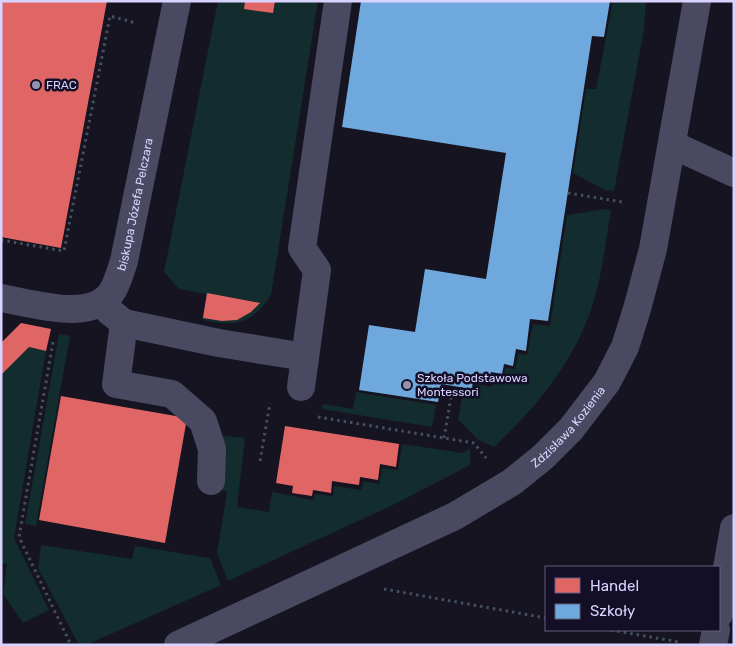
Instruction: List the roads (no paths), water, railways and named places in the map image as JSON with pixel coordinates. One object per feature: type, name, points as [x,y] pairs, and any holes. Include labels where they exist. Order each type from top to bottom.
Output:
[{"type":"street","name":"biskupa Józefa Pelczara","points":[[99,304],[112,291],[124,261],[177,1]]},
{"type":"street","points":[[301,387],[317,270],[302,248],[338,1]]},
{"type":"street","name":"Zdzisława Kozienia","points":[[178,645],[455,516],[512,482],[543,457],[570,429],[607,382],[625,347],[654,249],[697,1]]},
{"type":"street","points":[[673,145],[734,173]]},
{"type":"street","points":[[1,298],[81,310],[99,304],[124,322],[220,343],[305,357]]},
{"type":"street","points":[[124,322],[116,384],[172,394],[203,421],[212,449],[211,481]]},
{"type":"street","points":[[720,608],[734,528]]},
{"type":"street","points":[[713,645],[716,631]]},
{"type":"place","name":"FRAC","points":[[36,85]]},
{"type":"place","name":"Szkoła Podstawowa Montessori","points":[[407,385]]}]
